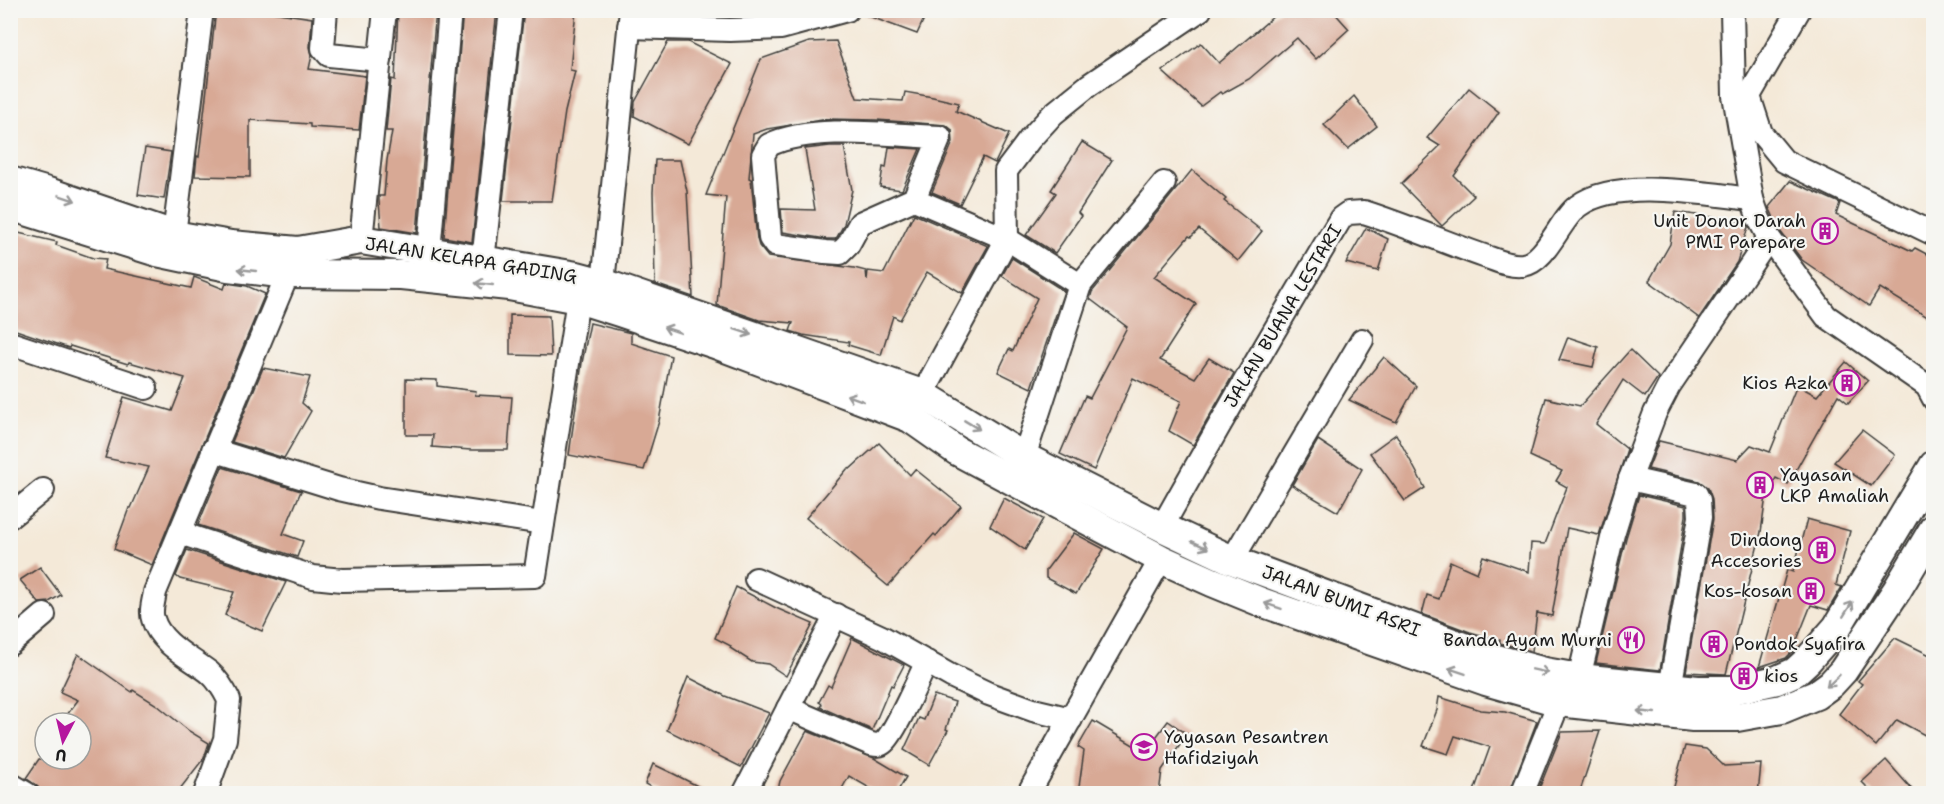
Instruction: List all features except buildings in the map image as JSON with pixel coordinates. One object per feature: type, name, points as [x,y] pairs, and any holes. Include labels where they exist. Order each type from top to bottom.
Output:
[{"type":"street","points":[[174,235],[202,10]]},
{"type":"street","points":[[327,10],[323,48],[326,53],[380,60]]},
{"type":"street","points":[[361,240],[385,10]]},
{"type":"street","points":[[429,252],[450,10]]},
{"type":"street","points":[[483,261],[511,10]]},
{"type":"street","points":[[603,283],[630,19],[730,30],[781,28],[847,10]]},
{"type":"street","points":[[916,406],[1007,239],[1006,171],[1030,139],[1053,114],[1089,85],[1200,10]]},
{"type":"street","points":[[1732,10],[1752,198],[1759,219],[1769,238],[1826,316],[1931,391]]},
{"type":"street","points":[[1742,96],[1799,10]]},
{"type":"street","points":[[1742,96],[1761,133],[1784,161],[1934,234]]},
{"type":"street","points":[[914,198],[940,137],[839,133],[800,136],[769,145],[764,154],[770,238],[775,245],[840,253],[848,245],[860,223],[914,198],[1007,239],[1080,285]]},
{"type":"street","name":"JALAN KELAPA GADING","points":[[10,182],[48,192],[174,235],[231,245],[293,262],[509,286],[578,299],[916,406]]},
{"type":"street","points":[[1024,457],[1080,285],[1164,183]]},
{"type":"street","name":"JALAN BUANA LESTARI","points":[[1162,527],[1305,278],[1341,218],[1348,213],[1364,212],[1508,264],[1522,266],[1530,264],[1539,256],[1576,207],[1589,199],[1612,192],[1657,189],[1752,198]]},
{"type":"street","name":"JALAN KELAPA GADING","points":[[10,206],[157,252],[228,267],[293,262],[361,240],[577,276],[603,283],[916,406]]},
{"type":"street","points":[[1579,678],[1613,534],[1654,413],[1669,386],[1769,238]]},
{"type":"street","points":[[205,794],[225,740],[229,700],[212,675],[171,645],[158,630],[152,618],[155,592],[293,262]]},
{"type":"street","points":[[180,533],[313,577],[342,580],[535,576],[578,299]]},
{"type":"street","points":[[1232,560],[1362,340]]},
{"type":"street","points":[[10,343],[146,388]]},
{"type":"street","name":"JALAN BUMI ASRI","points":[[916,406],[1232,560],[1490,670],[1558,702],[1694,717],[1737,717],[1782,709],[1816,695],[1843,671],[1897,590],[1934,528]]},
{"type":"street","name":"JALAN BUMI ASRI","points":[[916,406],[957,451],[1161,559],[1261,602],[1490,670],[1545,672],[1670,688],[1732,690],[1777,680],[1796,672],[1837,627],[1934,465]]},
{"type":"street","points":[[213,450],[339,489],[379,498],[543,523]]},
{"type":"street","points":[[1630,479],[1696,494],[1699,500],[1700,517],[1670,688]]},
{"type":"street","points":[[10,517],[43,490]]},
{"type":"street","points":[[1028,794],[1161,559]]},
{"type":"street","points":[[1869,575],[1897,590]]},
{"type":"street","points":[[756,579],[882,637],[989,694],[1033,710],[1071,719]]},
{"type":"street","points":[[10,644],[44,615]]},
{"type":"street","points":[[744,794],[836,615]]},
{"type":"street","points":[[788,708],[877,746],[883,744],[887,739],[927,662]]},
{"type":"street","points":[[1522,794],[1558,702]]},
{"type":"street","points":[[10,784],[27,794]]},
{"type":"place","name":"Unit Donor Darah PMI Parepare","points":[[1825,231]]},
{"type":"place","name":"Kios Azka","points":[[1847,383]]},
{"type":"place","name":"Yayasan LKP Amaliah","points":[[1760,485]]},
{"type":"place","name":"Dindong Accesories","points":[[1822,550]]},
{"type":"place","name":"Kos-kosan","points":[[1811,591]]},
{"type":"place","name":"Banda Ayam Murni","points":[[1631,640]]},
{"type":"place","name":"Pondok Syafira","points":[[1714,644]]},
{"type":"place","name":"kios","points":[[1744,676]]},
{"type":"place","name":"Yayasan Pesantren Hafidziyah","points":[[1144,747]]}]
